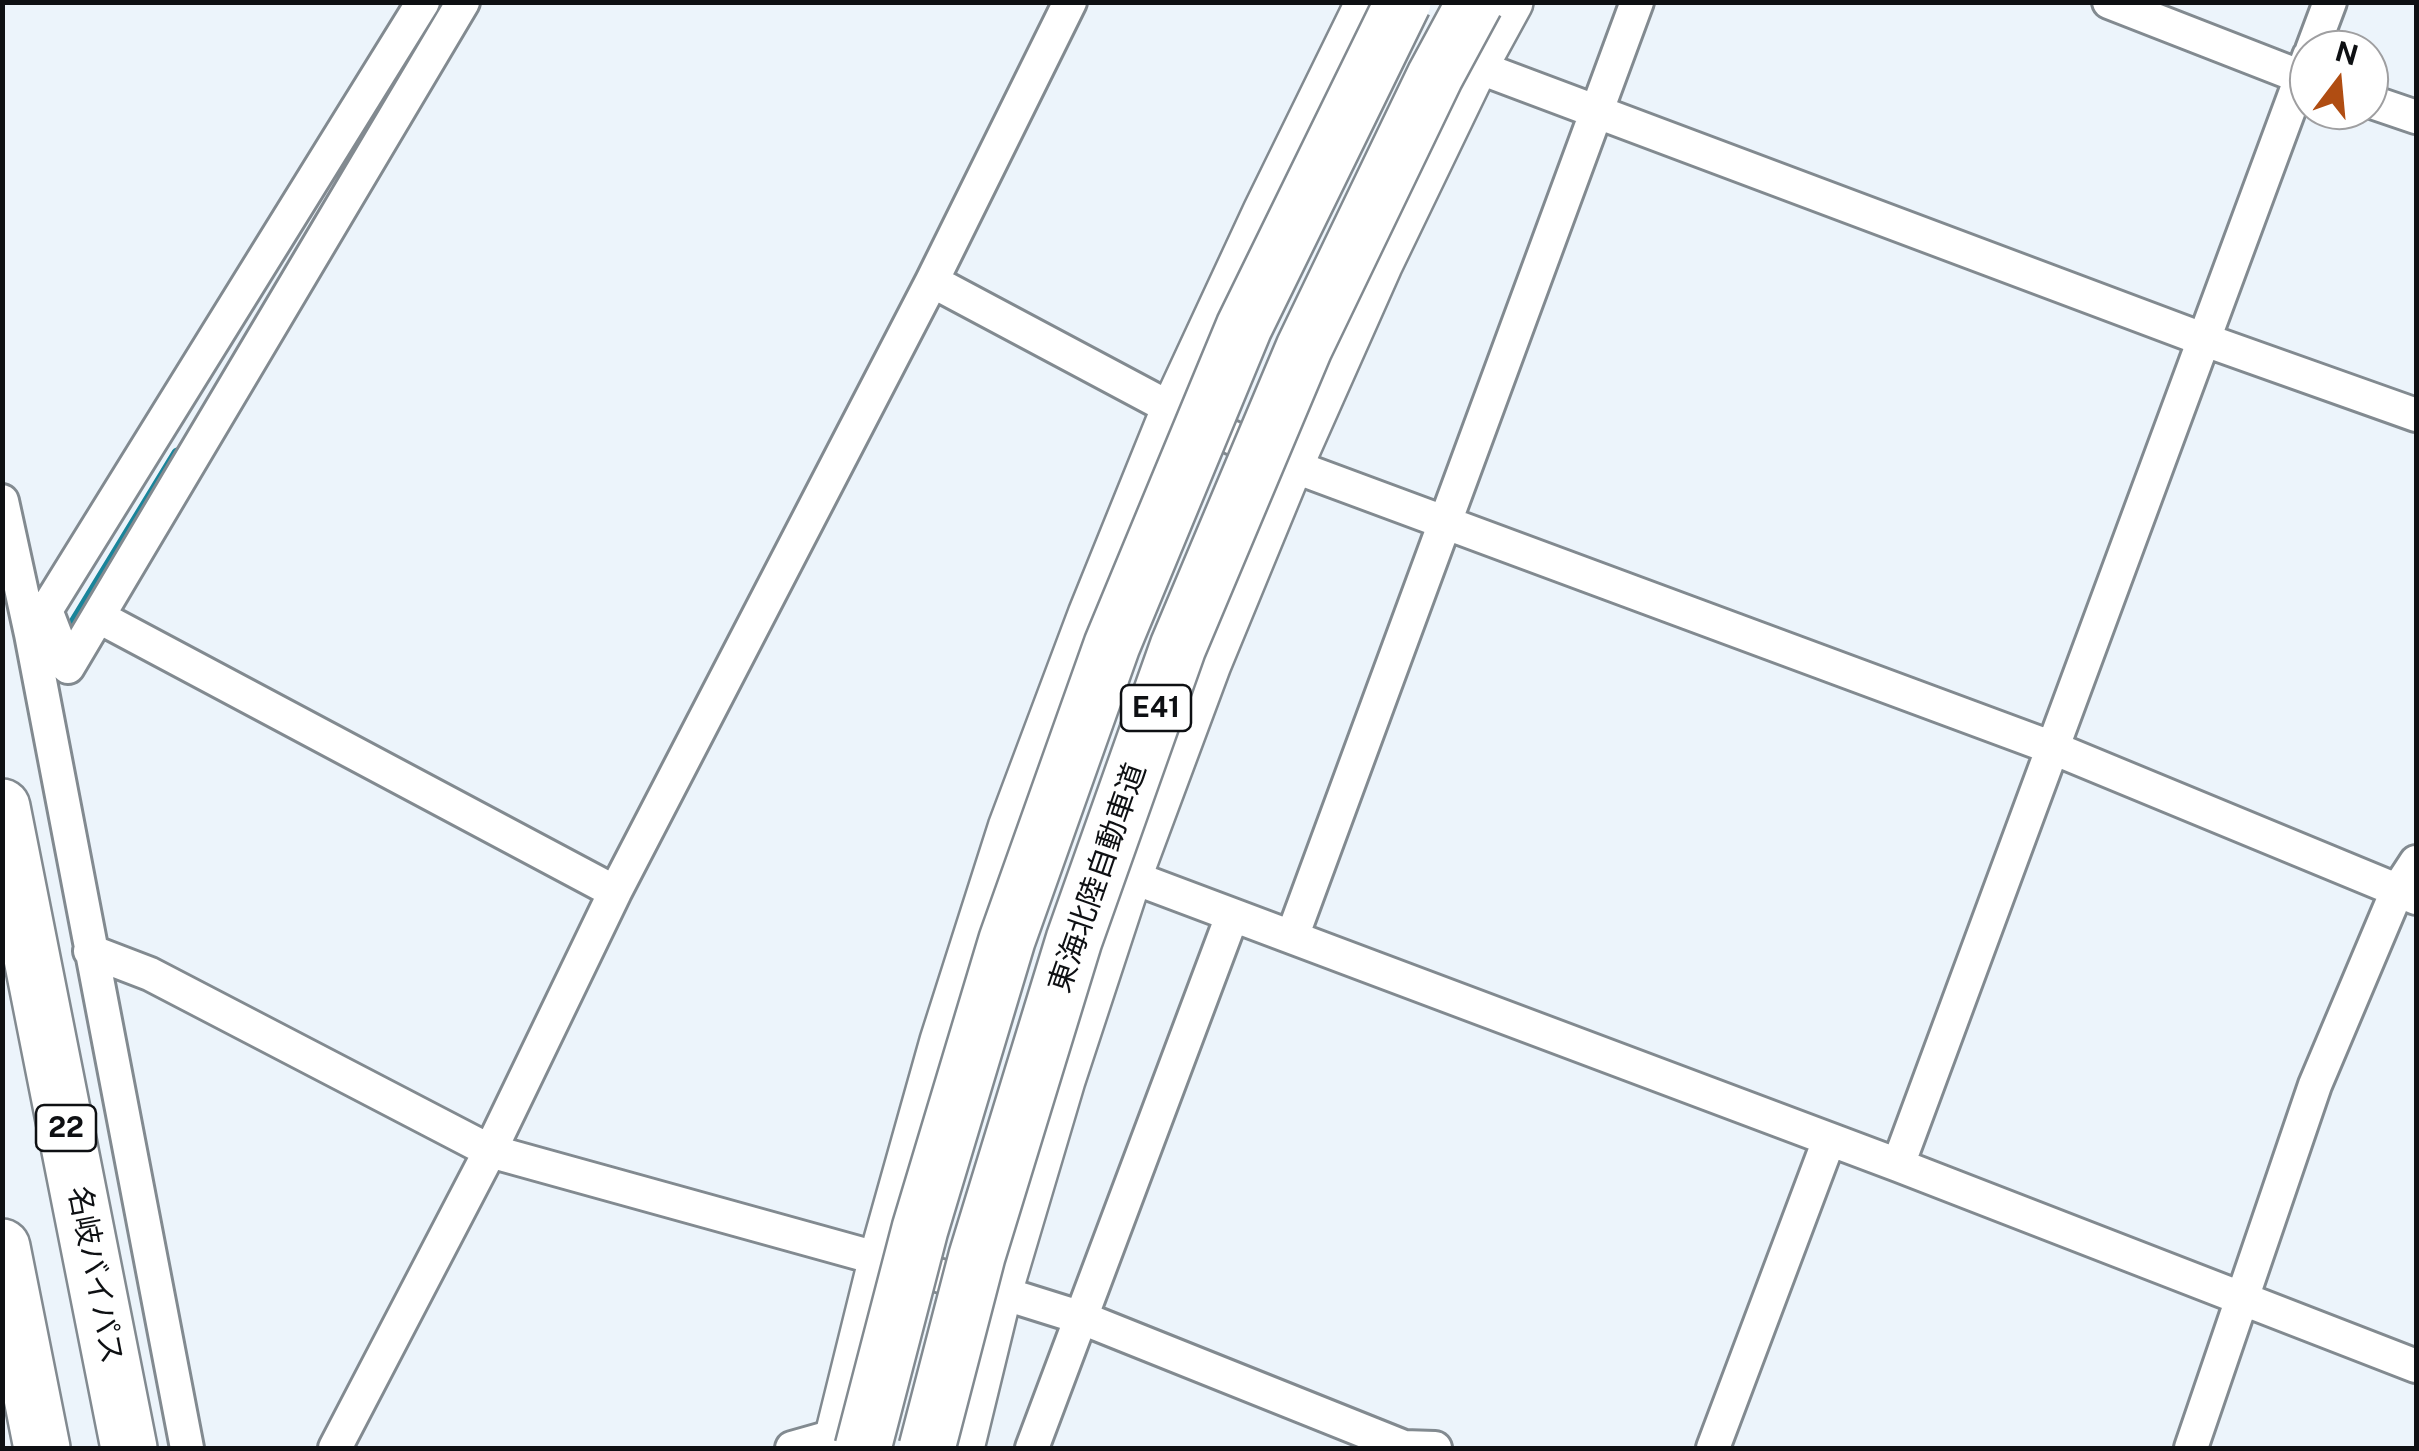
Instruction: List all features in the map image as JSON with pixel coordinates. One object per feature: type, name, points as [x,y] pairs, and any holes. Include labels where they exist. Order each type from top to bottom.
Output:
[{"type":"highway","name":"E41","points":[[845,1444],[920,1229],[1007,940],[1112,644],[1244,327],[1403,2]]},
{"type":"highway","name":"東海北陸自動車道","points":[[927,1448],[977,1256],[1074,940],[1178,647],[1304,348],[1435,76],[1475,2]]},
{"type":"highway","name":"名岐バイパス","points":[[2,807],[129,1448]]},
{"type":"highway","points":[[2,1247],[42,1448]]},
{"type":"street","points":[[39,622],[423,2]]},
{"type":"street","points":[[39,622],[68,667],[463,2]]},
{"type":"street","points":[[334,1448],[490,1150],[615,892],[932,281],[1070,2]]},
{"type":"street","points":[[792,1448],[845,1444],[882,1258],[1011,828],[1090,615],[1174,410],[1369,2]]},
{"type":"street","points":[[960,1448],[1000,1292],[1062,1080],[1129,876],[1208,664],[1290,464],[1379,266],[1474,66],[1510,2]]},
{"type":"street","points":[[1292,937],[1637,2]]},
{"type":"street","points":[[2108,2],[2289,60]]},
{"type":"street","points":[[2320,30],[2330,2]]},
{"type":"street","points":[[1474,66],[2416,415]]},
{"type":"street","points":[[2389,108],[2416,117]]},
{"type":"street","points":[[1898,1164],[2289,117]]},
{"type":"street","points":[[932,281],[1174,410],[1290,464],[2053,748],[2407,895]]},
{"type":"street","points":[[2,501],[39,622],[90,951],[187,1448]]},
{"type":"street","points":[[99,617],[615,892]]},
{"type":"street","points":[[2191,1448],[2315,1085],[2407,895],[2416,862]]},
{"type":"street","points":[[1129,876],[1898,1164],[2416,1366]]},
{"type":"street","points":[[1032,1448],[1232,916]]},
{"type":"street","points":[[90,951],[150,974],[490,1150],[1000,1292],[1082,1318],[1404,1447],[1435,1448]]},
{"type":"street","points":[[1713,1448],[1830,1140]]},
{"type":"waterway","points":[[68,632],[177,453]]}]
